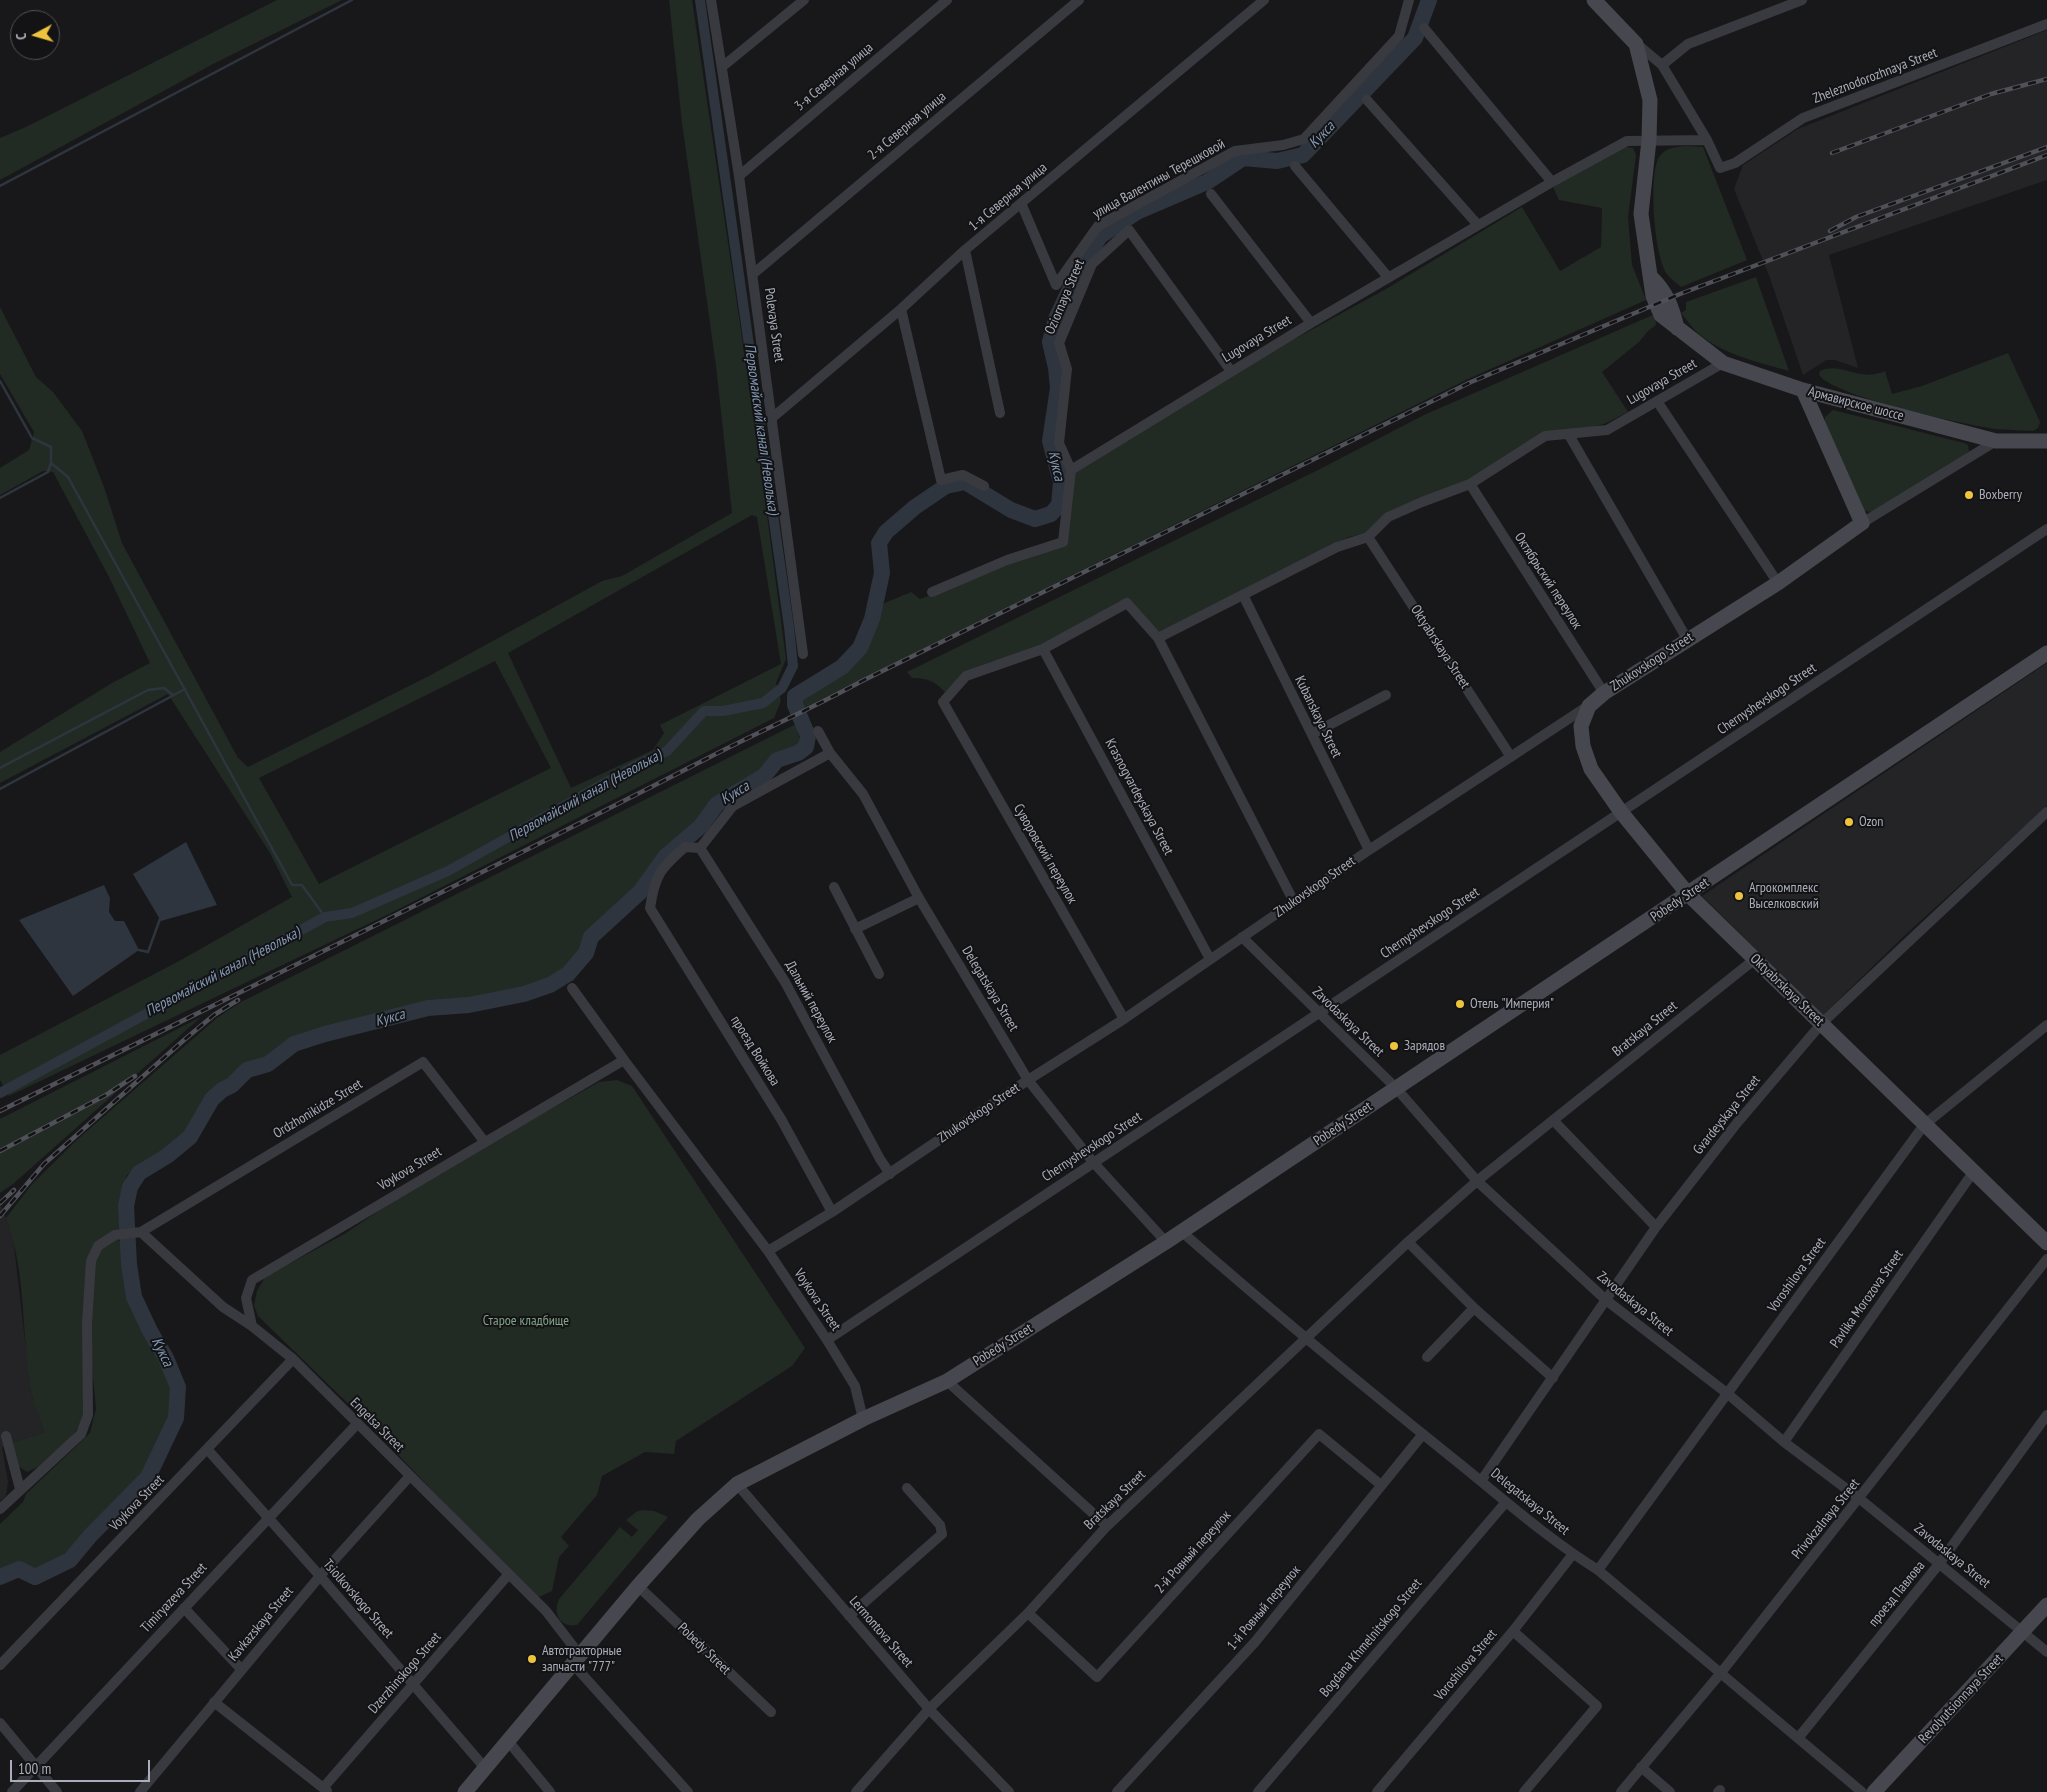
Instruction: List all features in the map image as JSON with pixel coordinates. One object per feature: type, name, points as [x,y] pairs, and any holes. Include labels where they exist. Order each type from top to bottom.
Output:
[{"type":"street","name":"Polevaya Street","points":[[711,0],[753,274],[803,654]]},
{"type":"street","points":[[722,67],[804,0]]},
{"type":"street","name":"3-я Северная улица","points":[[739,176],[947,0]]},
{"type":"street","name":"2-я Северная улица","points":[[753,274],[1079,0]]},
{"type":"street","name":"1-я Северная улица","points":[[772,418],[901,309],[965,250],[1264,0]]},
{"type":"street","name":"улица Валентины Терешковой","points":[[1021,203],[1056,285],[1098,226],[1235,151],[1283,145],[1304,138],[1399,36],[1409,0]]},
{"type":"street","points":[[1662,65],[1688,44],[1802,0]]},
{"type":"street","name":"Армавирское шоссе","points":[[1600,1],[1636,44],[1662,65],[1707,140],[1720,168]]},
{"type":"street","name":"Zheleznodorozhnaya Street","points":[[1720,168],[1734,163],[1802,118],[2047,24]]},
{"type":"street","points":[[1424,28],[1552,182]]},
{"type":"street","name":"Армавирское шоссе","points":[[1636,44],[1650,100],[1649,140],[1641,214],[1652,278],[1653,296],[1661,315],[1723,363],[1803,390],[1996,441],[2047,441]]},
{"type":"street","points":[[1367,100],[1478,225]]},
{"type":"street","name":"Lugovaya Street","points":[[1071,470],[1388,277],[1552,182],[1628,141],[1707,140]]},
{"type":"street","points":[[1295,166],[1388,277]]},
{"type":"street","points":[[1211,194],[1311,323]]},
{"type":"street","name":"Oziornaya Street","points":[[1071,470],[1059,443],[1067,369],[1059,343],[1092,264],[1130,230],[1231,371]]},
{"type":"street","points":[[965,250],[1000,413]]},
{"type":"street","points":[[901,309],[941,480],[963,475],[984,486]]},
{"type":"street","name":"Lugovaya Street","points":[[1158,638],[1337,547],[1368,537],[1388,517],[1470,484],[1545,436],[1607,430],[1723,363]]},
{"type":"street","points":[[1803,390],[1862,523]]},
{"type":"street","points":[[1657,401],[1778,583]]},
{"type":"street","points":[[1569,435],[1687,639]]},
{"type":"street","name":"Zhukovskogo Street","points":[[768,1251],[832,1212],[1124,1018],[1368,850],[1589,706],[1604,693],[1778,583],[1862,523],[1996,441]]},
{"type":"street","points":[[932,592],[1007,560],[1063,542],[1071,470]]},
{"type":"street","name":"Октябрьский переулок","points":[[1470,484],[1604,693]]},
{"type":"street","name":"Chernyshevskogo Street","points":[[827,1340],[2047,529]]},
{"type":"street","name":"Oktyabrskaya Street","points":[[1368,537],[1511,757]]},
{"type":"street","name":"Kubanskaya Street","points":[[1243,595],[1368,850]]},
{"type":"street","points":[[1043,649],[1127,603],[1158,638],[1294,902]]},
{"type":"street","name":"Суворовский переулок","points":[[1043,649],[966,676],[943,702],[1124,1018]]},
{"type":"street","name":"Krasnogvardeyskaya Street","points":[[1043,649],[1210,959]]},
{"type":"street","name":"Pobedy Street","points":[[465,1792],[638,1586],[698,1519],[737,1484],[863,1419],[947,1381],[1182,1232],[2047,652]]},
{"type":"street","points":[[1312,734],[1386,695]]},
{"type":"street","name":"Oktyabrskaya Street","points":[[1589,706],[1581,726],[1582,746],[1591,769],[1621,812],[1688,894],[2047,1243]]},
{"type":"street","name":"Delegatskaya Street","points":[[818,731],[830,753],[863,794],[919,898],[1028,1080],[1093,1162],[1166,1242]]},
{"type":"street","points":[[700,848],[733,806],[830,753]]},
{"type":"street","name":"Gvardeyskaya Street","points":[[1481,1481],[1656,1227],[1737,1123],[1822,1023],[2047,812]]},
{"type":"street","name":"проезд Войкова","points":[[700,848],[685,847],[670,860],[654,881],[650,908],[781,1119],[832,1212]]},
{"type":"street","name":"Дальний переулок","points":[[700,848],[785,982],[880,1159],[890,1174]]},
{"type":"street","points":[[834,887],[879,974]]},
{"type":"street","points":[[856,929],[919,898]]},
{"type":"street","name":"Zavodaskaya Street","points":[[1242,938],[1396,1088],[1477,1181],[1606,1300],[1728,1394],[1784,1442],[1860,1499],[2024,1631],[2047,1652]]},
{"type":"street","name":"Bratskaya Street","points":[[856,1792],[929,1709],[1028,1613],[1107,1526],[1408,1242],[1477,1181],[1755,959]]},
{"type":"street","name":"Voykova Street","points":[[572,988],[768,1251],[855,1386],[863,1419]]},
{"type":"street","name":"Voroshilova Street","points":[[1598,1570],[1924,1125],[2047,1025]]},
{"type":"street","name":"Voykova Street","points":[[252,1326],[246,1298],[252,1280],[484,1141],[624,1060]]},
{"type":"street","name":"Ordzhonikidze Street","points":[[141,1232],[423,1062],[484,1141]]},
{"type":"street","points":[[1553,1120],[1656,1227]]},
{"type":"street","name":"Pavlika Morozova Street","points":[[1784,1442],[1974,1171]]},
{"type":"street","points":[[0,1509],[82,1434],[88,1415],[88,1315],[91,1261],[98,1246],[115,1236],[141,1232]]},
{"type":"street","name":"Engelsa Street","points":[[141,1232],[223,1308],[252,1326],[293,1360],[546,1611],[576,1659],[688,1792]]},
{"type":"street","name":"Delegatskaya Street","points":[[1182,1232],[1306,1339],[1506,1502],[1573,1554],[1598,1570],[1720,1674],[1799,1737],[1862,1792]]},
{"type":"street","points":[[1408,1242],[1474,1308],[1553,1378]]},
{"type":"street","name":"Privokzalnaya Street","points":[[1621,1792],[1720,1674],[1860,1499],[2047,1259]]},
{"type":"street","points":[[1427,1357],[1474,1308]]},
{"type":"street","name":"Voykova Street","points":[[0,1665],[293,1360]]},
{"type":"street","points":[[947,1381],[1107,1526]]},
{"type":"street","name":"проезд Павлова","points":[[1799,1737],[1939,1564],[2047,1415]]},
{"type":"street","name":"Timiryazeva Street","points":[[12,1792],[356,1424]]},
{"type":"street","name":"2-й Ровный переулок","points":[[1028,1613],[1098,1677],[1319,1434],[1381,1485]]},
{"type":"street","name":"1-й Ровный переулок","points":[[1117,1792],[1255,1642],[1422,1434]]},
{"type":"street","points":[[6,1436],[20,1489]]},
{"type":"street","name":"Tsiolkovskogo Street","points":[[208,1450],[320,1576],[485,1768]]},
{"type":"street","name":"Kavkazskaya Street","points":[[140,1792],[320,1576],[409,1477]]},
{"type":"street","name":"Lermontova Street","points":[[737,1484],[929,1709],[1009,1792]]},
{"type":"street","points":[[849,1616],[942,1534],[940,1525],[906,1488]]},
{"type":"street","name":"Bogdana Khmelnitskogo Street","points":[[1258,1792],[1506,1502]]},
{"type":"street","name":"Voroshilova Street","points":[[1377,1792],[1513,1631],[1573,1554]]},
{"type":"street","name":"Dzerzhinskogo Street","points":[[325,1790],[508,1575]]},
{"type":"street","name":"Pobedy Street","points":[[638,1586],[771,1712]]},
{"type":"street","name":"Revolyutsionnaya Street","points":[[1874,1792],[2047,1605]]},
{"type":"street","points":[[184,1608],[241,1669]]},
{"type":"street","points":[[1513,1631],[1597,1706],[1524,1792]]},
{"type":"street","points":[[214,1702],[325,1790]]},
{"type":"street","points":[[0,1723],[57,1792]]},
{"type":"street","points":[[508,1741],[550,1792]]},
{"type":"street","points":[[1641,1767],[1670,1792]]},
{"type":"shaded area","points":[[2047,30],[2047,180],[1829,255],[1858,368],[1835,360],[1826,360],[1803,375],[1770,278],[1734,189],[1743,165],[1798,129]]},
{"type":"shaded area","points":[[2047,663],[2047,806],[1906,934],[1823,1015],[1702,896]]},
{"type":"shaded area","points":[[186,842],[217,905],[161,921],[133,874]]},
{"type":"shaded area","points":[[104,885],[110,898],[109,912],[115,921],[124,921],[139,950],[73,996],[19,920]]},
{"type":"shaded area","points":[[0,1202],[13,1237],[31,1393],[44,1432],[2,1447],[8,1482],[6,1496],[0,1501]]},
{"type":"green space","points":[[277,0],[342,0],[215,63],[0,180],[0,138],[26,127]]},
{"type":"green space","points":[[669,0],[692,0],[756,432],[786,659],[776,683],[781,701],[774,718],[391,913],[9,1096],[0,1080],[0,1055],[181,960],[292,897],[270,853],[168,694],[0,783],[0,752],[112,683],[150,663],[109,577],[53,472],[43,471],[0,495],[0,468],[29,450],[34,432],[0,374],[0,307],[36,377],[53,392],[82,431],[104,487],[122,543],[238,758],[248,767],[429,676],[602,581],[622,576],[732,513],[716,366],[682,123]],"holes":[[[752,515],[757,517],[781,664],[660,725],[664,733],[653,750],[571,788],[508,653]],[[495,661],[551,768],[319,884],[259,778]]]},
{"type":"green space","points":[[1685,146],[1703,147],[1747,260],[1681,287],[1667,274],[1663,265],[1656,235],[1653,199],[1655,169],[1660,155],[1670,149]]},
{"type":"green space","points":[[1626,147],[1633,148],[1636,155],[1628,217],[1632,265],[1646,300],[1468,379],[802,709],[800,696],[856,660],[870,635],[880,605],[911,592],[920,599],[961,584],[1009,561],[1062,544],[1075,473],[1291,341],[1386,289],[1522,207],[1560,271],[1601,247],[1602,208],[1559,200],[1553,187]]},
{"type":"green space","points":[[1756,277],[1789,371],[1730,353],[1699,334],[1681,313],[1686,310],[1686,302]]},
{"type":"green space","points":[[1655,314],[1656,325],[1639,342],[1602,372],[1628,412],[1604,424],[1573,432],[1549,431],[1468,480],[1366,533],[1349,537],[1334,544],[1159,634],[1130,600],[1118,602],[1051,642],[990,662],[968,672],[945,692],[934,683],[912,678],[907,672],[1320,469],[1424,415]]},
{"type":"green space","points":[[2008,353],[2040,422],[2038,428],[2033,431],[1995,429],[1956,422],[1901,408],[1849,392],[1830,383],[1819,375],[1820,371],[1836,368],[1867,375],[1885,371],[1892,394],[1922,386]]},
{"type":"green space","points":[[1833,410],[1964,443],[1968,445],[1969,451],[1964,457],[1872,512],[1864,511],[1825,425],[1825,417]]},
{"type":"green space","points":[[796,724],[800,742],[798,750],[777,757],[760,774],[715,800],[698,825],[661,854],[656,866],[637,891],[589,933],[582,951],[566,971],[548,982],[523,991],[427,1005],[323,1030],[293,1041],[266,1060],[246,1068],[231,1083],[221,1088],[210,1097],[188,1134],[161,1154],[145,1161],[127,1175],[121,1192],[124,1229],[98,1241],[92,1251],[88,1267],[85,1415],[75,1433],[53,1456],[27,1472],[18,1466],[12,1443],[44,1432],[31,1392],[21,1282],[13,1239],[6,1218],[33,1183],[79,1138],[217,1018],[241,1002]]},
{"type":"green space","points":[[201,1017],[13,1184],[0,1193],[0,1119]]},
{"type":"green space","name":"Старое кладбище","points":[[617,1080],[632,1086],[805,1348],[792,1366],[676,1441],[674,1454],[645,1452],[602,1476],[597,1495],[561,1537],[569,1546],[559,1557],[552,1591],[539,1597],[529,1592],[368,1423],[258,1316],[254,1305],[257,1291],[265,1277],[346,1233],[426,1179],[599,1082]]},
{"type":"green space","points":[[115,1239],[125,1243],[126,1288],[148,1337],[164,1361],[172,1387],[172,1414],[165,1434],[143,1477],[64,1557],[37,1572],[22,1566],[0,1574],[0,1524],[23,1502],[26,1494],[90,1433],[96,1409],[89,1334],[95,1260],[101,1248]]},
{"type":"green space","points":[[642,1510],[654,1511],[668,1517],[577,1625],[562,1622],[557,1614],[559,1599],[620,1527],[632,1537],[638,1530],[626,1520]]},
{"type":"waterway","points":[[0,186],[352,0]]},
{"type":"waterway","name":"Первомайский канал (Неволька)","points":[[0,1093],[325,917],[352,913],[448,871],[633,767],[667,751],[704,711],[723,711],[763,703],[782,688],[793,666],[789,627],[700,0]]},
{"type":"waterway","name":"Кукса","points":[[0,1577],[19,1569],[35,1577],[70,1560],[90,1536],[148,1477],[176,1418],[178,1387],[166,1358],[150,1331],[134,1297],[129,1264],[126,1206],[130,1187],[139,1173],[167,1156],[190,1137],[212,1099],[222,1090],[232,1085],[247,1070],[268,1064],[294,1044],[325,1034],[428,1008],[469,1005],[524,994],[550,985],[568,974],[586,953],[591,937],[640,892],[666,856],[701,826],[717,804],[764,776],[777,760],[798,753],[806,747],[808,736],[795,705],[795,696],[842,667],[860,648],[872,619],[882,573],[879,543],[886,532],[915,507],[946,486],[965,482],[1011,510],[1035,519],[1051,514],[1059,505],[1061,482],[1050,441],[1058,388],[1050,342],[1056,319],[1078,272],[1100,236],[1137,212],[1207,182],[1243,158],[1277,161],[1303,155],[1415,38],[1429,0]]},
{"type":"waterway","points":[[0,381],[32,438],[51,447],[51,463],[48,472],[0,498]]},
{"type":"waterway","points":[[51,463],[68,477],[292,885],[302,885],[325,917]]},
{"type":"waterway","points":[[0,768],[148,690],[164,688],[173,695]]},
{"type":"waterway","points":[[0,789],[185,689]]},
{"type":"waterway","points":[[139,950],[148,952],[160,919]]},
{"type":"railway","points":[[1832,153],[1991,94],[2047,79]]},
{"type":"railway","points":[[1830,231],[1856,217],[2047,147]]},
{"type":"railway","points":[[0,1111],[862,681],[1471,382],[1680,294],[2047,155]]},
{"type":"railway","points":[[0,1216],[44,1164],[184,1040],[214,1015],[238,1000]]},
{"type":"railway","points":[[0,1151],[106,1095],[135,1076]]},
{"type":"railway","points":[[0,1203],[14,1190]]},
{"type":"place","name":"Boxberry","points":[[1969,495]]},
{"type":"place","name":"Ozon","points":[[1849,822]]},
{"type":"place","name":"Агрокомплекс Выселковский","points":[[1739,896]]},
{"type":"place","name":"Отель \"Империя\"","points":[[1460,1004]]},
{"type":"place","name":"Зарядов","points":[[1394,1046]]},
{"type":"place","name":"Автотракторные запчасти \"777\"","points":[[532,1659]]}]
